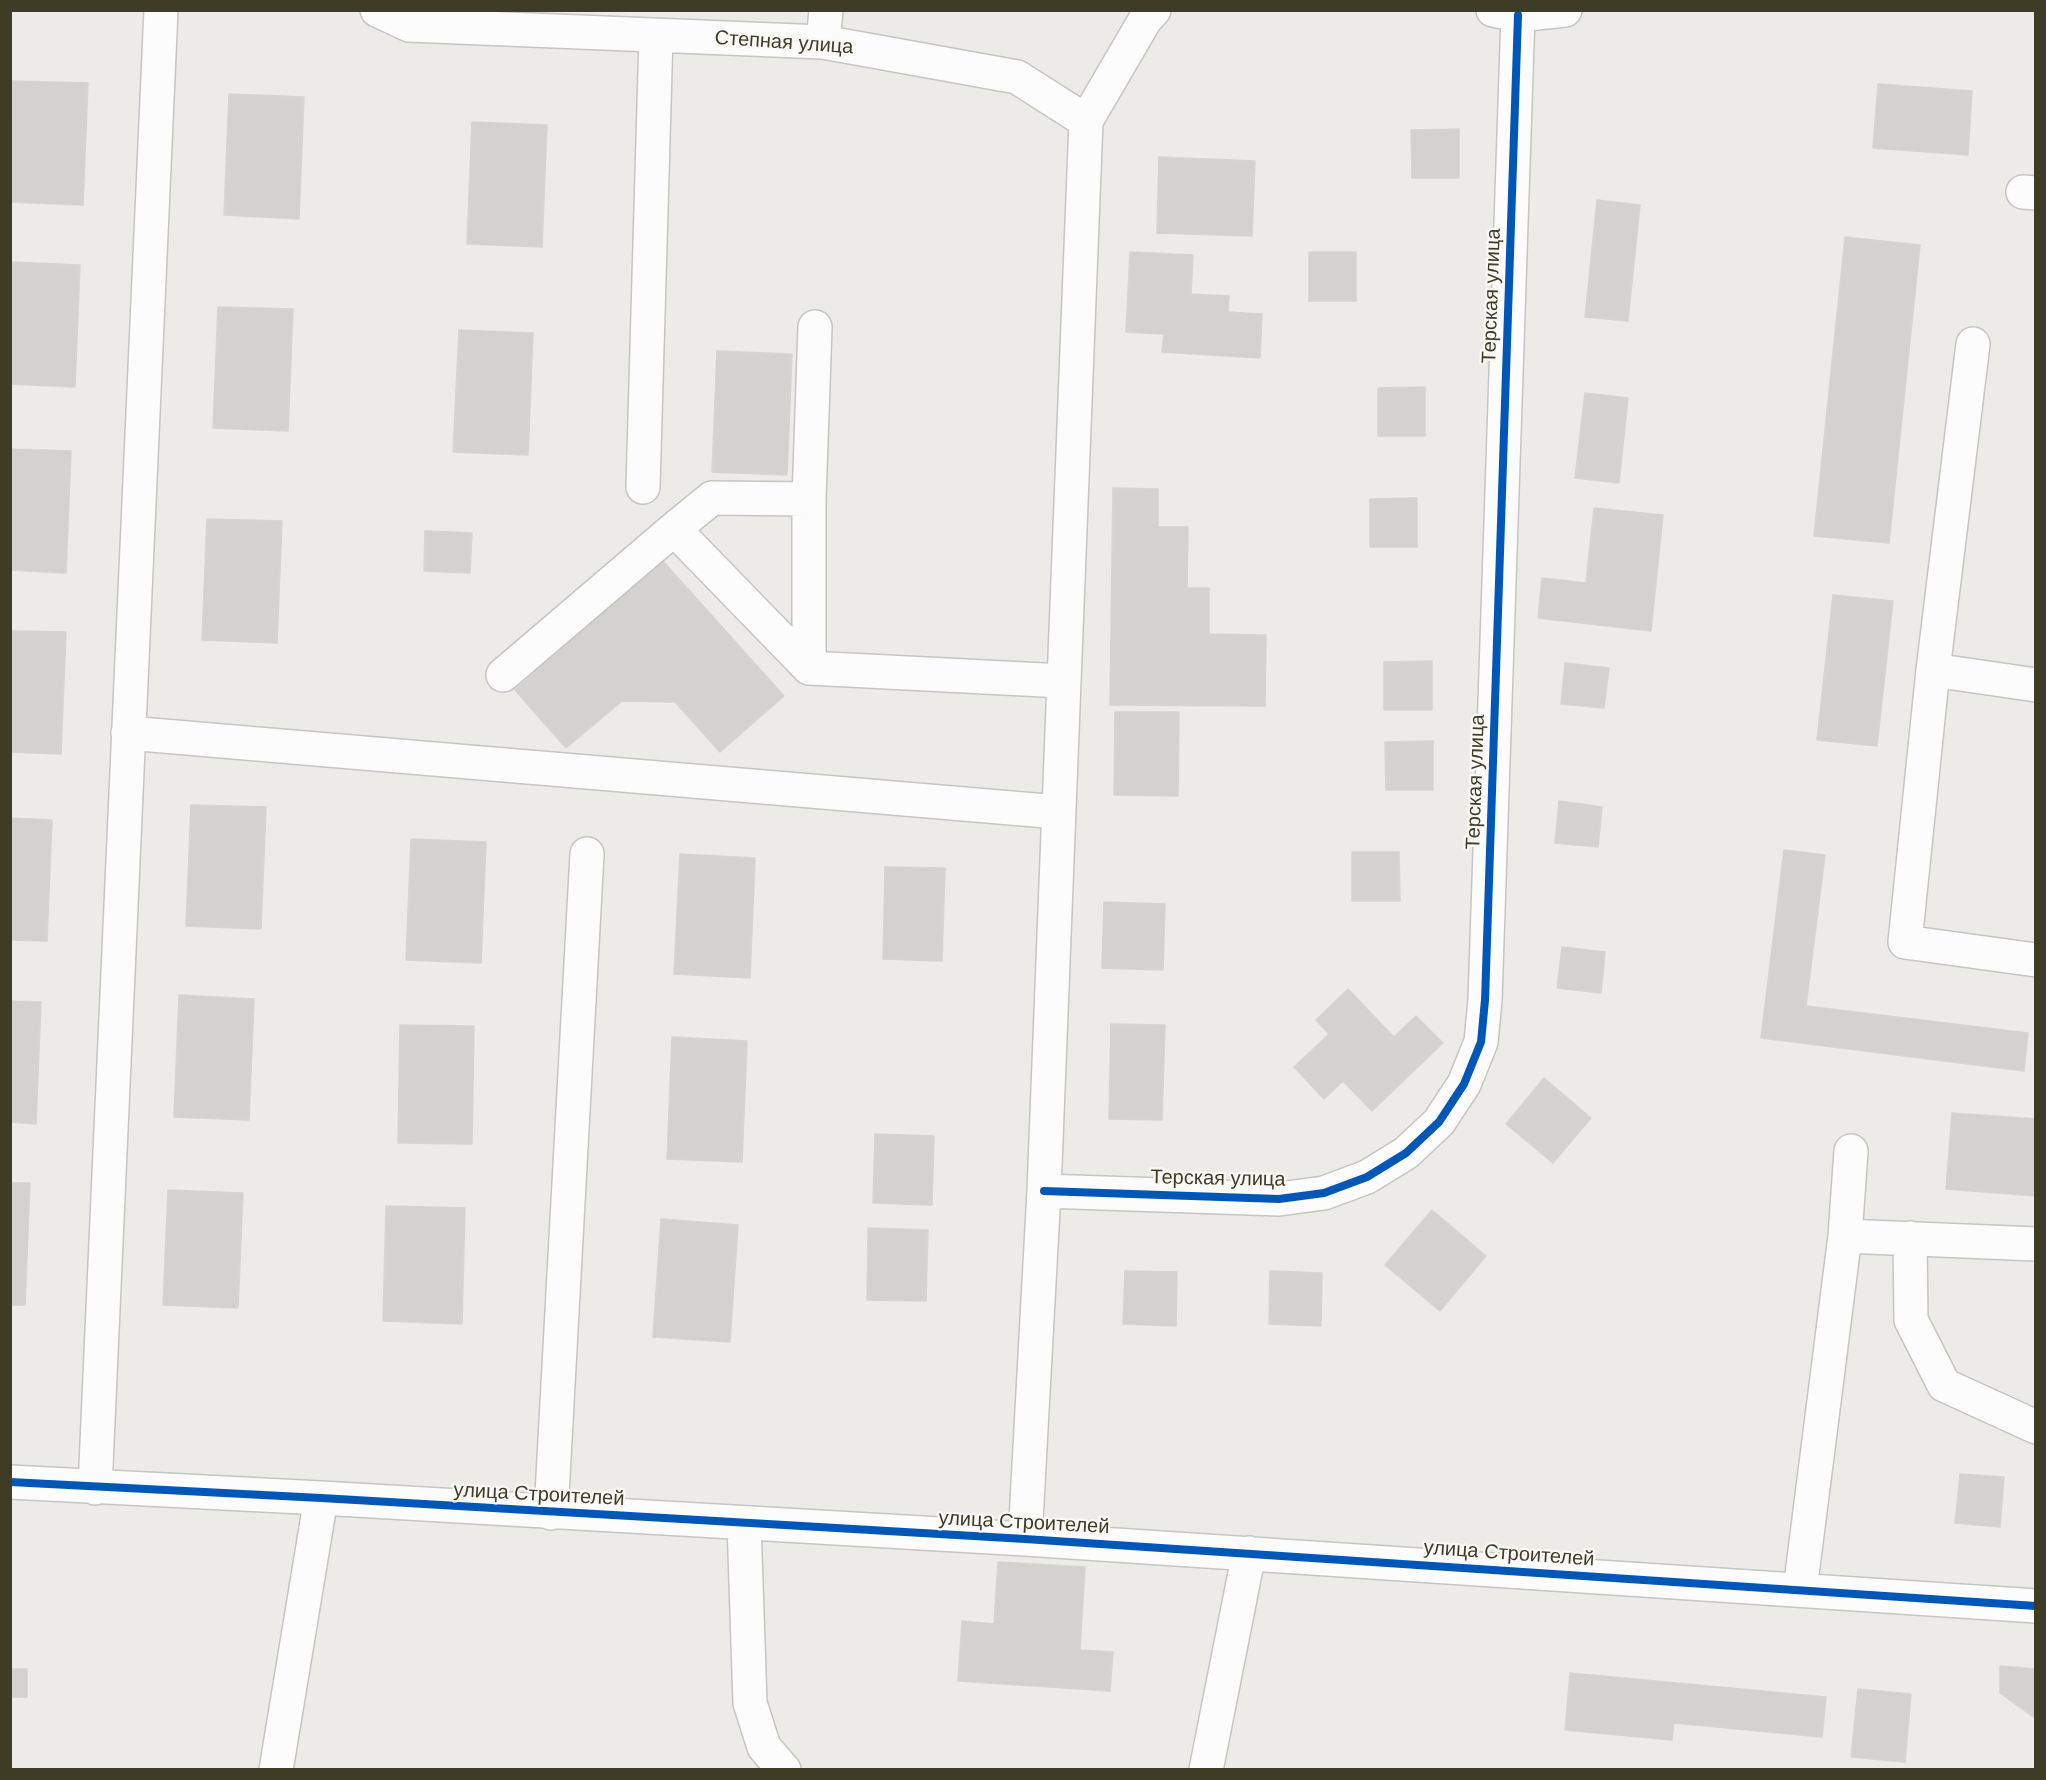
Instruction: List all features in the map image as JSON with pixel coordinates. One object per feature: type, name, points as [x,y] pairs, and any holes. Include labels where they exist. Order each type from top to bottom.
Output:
[{"type":"street","points":[[95,1488],[161,10]]},
{"type":"street","name":"Степная улица","points":[[377,10],[409,25],[656,36],[824,26],[1017,77],[1086,121]]},
{"type":"street","points":[[1025,1539],[1044,1191],[1086,121],[1145,20],[1154,10]]},
{"type":"street","points":[[1506,13],[1565,10]]},
{"type":"street","name":"Терская улица","points":[[1044,1191],[1279,1199],[1324,1193],[1367,1177],[1406,1153],[1439,1122],[1464,1084],[1481,1042],[1485,1000],[1506,13]]},
{"type":"street","points":[[643,487],[656,36]]},
{"type":"street","points":[[809,668],[809,499],[815,327]]},
{"type":"street","points":[[1973,344],[1934,670],[1905,942],[2036,960]]},
{"type":"street","points":[[503,675],[712,498],[809,499]]},
{"type":"street","points":[[674,529],[809,668],[1063,681]]},
{"type":"street","points":[[1934,670],[2036,685]]},
{"type":"street","points":[[128,733],[1058,812]]},
{"type":"street","points":[[551,1513],[587,854]]},
{"type":"street","points":[[1800,1590],[1845,1236],[1851,1151]]},
{"type":"street","points":[[1845,1236],[2036,1244]]},
{"type":"street","points":[[1910,1238],[1911,1320],[1944,1385],[2036,1427]]},
{"type":"street","name":"улица Строителей","points":[[10,1482],[1025,1539],[2036,1606]]},
{"type":"street","points":[[276,1770],[321,1498]]},
{"type":"street","points":[[744,1523],[750,1703],[764,1747],[784,1770]]},
{"type":"street","points":[[1206,1770],[1249,1553]]},
{"type":"building","points":[[13,81],[88,83],[83,205],[10,202]]},
{"type":"building","points":[[1878,84],[1972,91],[1968,155],[1873,148]]},
{"type":"building","points":[[229,94],[304,97],[299,219],[224,215]]},
{"type":"building","points":[[472,122],[547,125],[542,247],[467,244]]},
{"type":"building","points":[[1459,129],[1459,178],[1412,178],[1411,130]]},
{"type":"building","points":[[1159,157],[1255,161],[1252,236],[1157,233]]},
{"type":"building","points":[[1597,200],[1640,205],[1628,321],[1585,317]]},
{"type":"building","points":[[1845,237],[1920,245],[1889,543],[1814,536]]},
{"type":"building","points":[[1130,252],[1193,255],[1191,294],[1229,296],[1228,312],[1262,314],[1260,358],[1162,352],[1164,334],[1126,332]]},
{"type":"building","points":[[1309,252],[1356,252],[1356,301],[1309,301]]},
{"type":"building","points":[[10,262],[80,265],[75,387],[10,384]]},
{"type":"building","points":[[218,307],[293,309],[288,431],[213,428]]},
{"type":"building","points":[[459,330],[533,333],[528,455],[453,452]]},
{"type":"building","points":[[717,351],[792,354],[787,475],[712,472]]},
{"type":"building","points":[[1425,387],[1425,436],[1378,436],[1378,388]]},
{"type":"building","points":[[1585,393],[1628,398],[1619,483],[1575,478]]},
{"type":"building","points":[[10,449],[71,451],[66,573],[10,570]]},
{"type":"building","points":[[1113,488],[1158,489],[1158,527],[1188,527],[1187,588],[1209,588],[1209,634],[1266,635],[1265,706],[1110,705]]},
{"type":"building","points":[[1417,498],[1417,547],[1370,547],[1370,499]]},
{"type":"building","points":[[1594,508],[1663,515],[1651,631],[1538,618],[1542,578],[1586,583]]},
{"type":"building","points":[[207,519],[282,521],[277,643],[202,640]]},
{"type":"building","points":[[425,531],[472,533],[470,573],[424,571]]},
{"type":"building","points":[[662,560],[784,696],[720,752],[675,702],[622,701],[566,748],[515,690]]},
{"type":"building","points":[[1833,595],[1893,601],[1877,746],[1817,740]]},
{"type":"building","points":[[10,631],[66,632],[61,754],[10,752]]},
{"type":"building","points":[[1432,661],[1432,710],[1384,710],[1384,662]]},
{"type":"building","points":[[1565,663],[1609,668],[1604,708],[1561,704]]},
{"type":"building","points":[[1115,712],[1179,712],[1178,796],[1114,795]]},
{"type":"building","points":[[1433,741],[1433,790],[1386,790],[1385,742]]},
{"type":"building","points":[[1559,801],[1602,807],[1598,847],[1555,843]]},
{"type":"building","points":[[191,805],[266,807],[261,929],[186,926]]},
{"type":"building","points":[[10,818],[52,820],[47,941],[10,940]]},
{"type":"building","points":[[411,839],[486,842],[481,963],[406,960]]},
{"type":"building","points":[[1784,850],[1825,855],[1806,1006],[2028,1033],[2024,1071],[1761,1038]]},
{"type":"building","points":[[1352,852],[1399,852],[1400,901],[1352,901]]},
{"type":"building","points":[[680,854],[755,858],[750,978],[674,974]]},
{"type":"building","points":[[885,867],[945,868],[942,961],[883,959]]},
{"type":"building","points":[[1104,902],[1165,904],[1163,970],[1102,968]]},
{"type":"building","points":[[1562,947],[1605,952],[1601,993],[1557,988]]},
{"type":"building","points":[[1348,989],[1394,1037],[1416,1016],[1443,1043],[1372,1111],[1343,1081],[1324,1099],[1294,1067],[1329,1034],[1316,1020]]},
{"type":"building","points":[[179,995],[254,999],[249,1120],[174,1117]]},
{"type":"building","points":[[10,1001],[41,1002],[36,1124],[10,1122]]},
{"type":"building","points":[[1111,1024],[1165,1025],[1162,1120],[1109,1119]]},
{"type":"building","points":[[400,1025],[474,1026],[472,1144],[398,1143]]},
{"type":"building","points":[[672,1037],[747,1041],[742,1162],[667,1159]]},
{"type":"building","points":[[1544,1078],[1591,1118],[1553,1163],[1506,1124]]},
{"type":"building","points":[[1952,1113],[2036,1119],[2036,1196],[1946,1189]]},
{"type":"building","points":[[875,1134],[934,1136],[932,1205],[873,1203]]},
{"type":"building","points":[[10,1183],[30,1183],[25,1305],[10,1305]]},
{"type":"building","points":[[168,1190],[243,1193],[238,1308],[163,1305]]},
{"type":"building","points":[[386,1206],[465,1208],[462,1324],[383,1321]]},
{"type":"building","points":[[1432,1210],[1486,1256],[1440,1311],[1385,1265]]},
{"type":"building","points":[[661,1219],[738,1225],[730,1342],[653,1337]]},
{"type":"building","points":[[868,1228],[928,1230],[926,1301],[867,1300]]},
{"type":"building","points":[[1125,1271],[1177,1272],[1176,1326],[1123,1324]]},
{"type":"building","points":[[1270,1271],[1322,1273],[1321,1326],[1269,1324]]},
{"type":"building","points":[[1960,1474],[2004,1477],[2000,1527],[1955,1523]]},
{"type":"building","points":[[998,1562],[1085,1567],[1080,1650],[1113,1652],[1110,1691],[958,1681],[962,1621],[994,1624]]},
{"type":"building","points":[[2000,1666],[2036,1669],[2036,1719],[2000,1693]]},
{"type":"building","points":[[10,1669],[27,1669],[27,1697],[10,1697]]},
{"type":"building","points":[[1570,1673],[1826,1697],[1822,1737],[1674,1723],[1672,1740],[1565,1730]]},
{"type":"building","points":[[1858,1689],[1911,1694],[1905,1762],[1851,1757]]},
{"type":"cycle path","points":[[1044,1191],[1279,1199],[1324,1193],[1367,1177],[1406,1153],[1439,1122],[1464,1084],[1481,1042],[1485,1000],[1518,15]]},
{"type":"cycle path","points":[[10,1482],[1025,1539],[2036,1606]]}]
